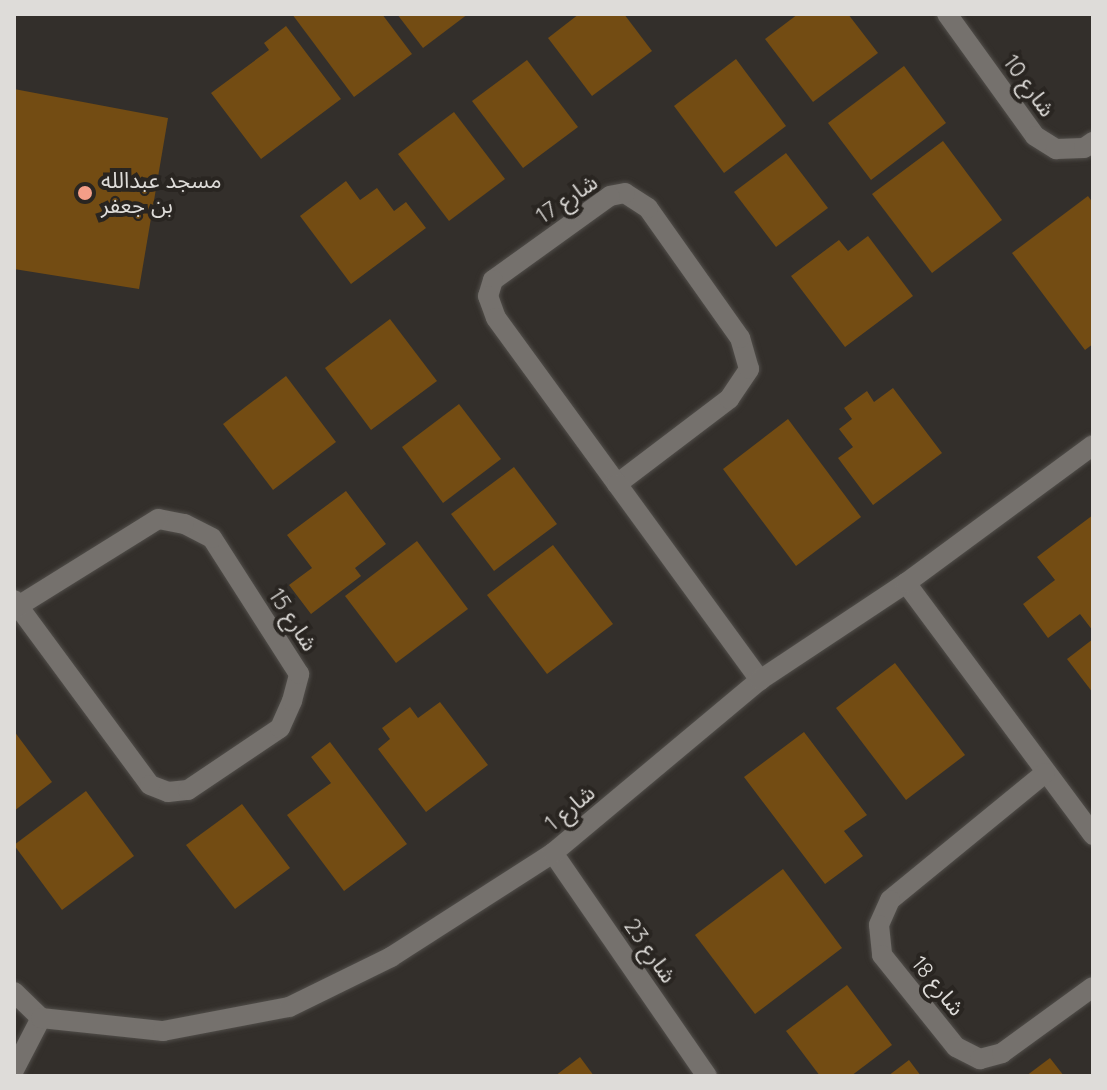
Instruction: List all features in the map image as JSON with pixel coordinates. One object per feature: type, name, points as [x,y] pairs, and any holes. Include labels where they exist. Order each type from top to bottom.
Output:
[{"type":"street","name":"شارع 10","points":[[947,14],[1035,136],[1056,149],[1084,148],[1093,142]]},
{"type":"street","name":"شارع 17","points":[[617,484],[729,399],[749,369],[740,338],[648,208],[625,193],[610,196],[493,280],[488,296],[496,318],[617,484],[760,680]]},
{"type":"street","name":"شارع 1","points":[[41,1018],[163,1031],[289,1007],[391,957],[553,853],[760,680],[906,583],[1093,445]]},
{"type":"street","name":"شارع 15","points":[[158,519],[184,524],[212,538],[299,674],[292,701],[280,728],[188,790],[168,792],[150,785],[16,603],[158,519]]},
{"type":"street","points":[[906,583],[1093,835]]},
{"type":"street","name":"شارع 18","points":[[1045,773],[890,900],[879,925],[882,955],[956,1047],[980,1059],[1002,1053],[1093,987]]},
{"type":"street","name":"شارع 23","points":[[553,853],[707,1076]]},
{"type":"street","points":[[14,992],[41,1018],[14,1070]]},
{"type":"building","points":[[292,14],[382,14],[412,54],[354,97]]},
{"type":"building","points":[[397,14],[468,14],[423,48]]},
{"type":"building","points":[[579,14],[624,14],[652,51],[592,96],[548,38]]},
{"type":"building","points":[[798,14],[848,14],[878,53],[813,102],[765,39]]},
{"type":"building","points":[[286,26],[341,99],[261,159],[211,93],[269,50],[264,43]]},
{"type":"building","points":[[736,59],[786,126],[724,173],[674,106]]},
{"type":"building","points":[[527,60],[578,127],[523,168],[472,101]]},
{"type":"building","points":[[904,66],[946,123],[871,180],[828,123]]},
{"type":"building","name":"مسجد عبدالله بن جعفر","points":[[14,89],[168,118],[139,289],[14,269]]},
{"type":"building","points":[[454,112],[505,179],[449,221],[398,154]]},
{"type":"building","points":[[943,141],[1002,220],[932,273],[872,194]]},
{"type":"building","points":[[786,153],[828,208],[776,247],[734,192]]},
{"type":"building","points":[[346,181],[360,200],[377,188],[394,211],[406,202],[426,228],[351,284],[300,216]]},
{"type":"building","points":[[1088,196],[1093,203],[1093,344],[1085,350],[1012,253]]},
{"type":"building","points":[[868,236],[913,296],[845,347],[791,276],[839,240],[848,251]]},
{"type":"building","points":[[390,319],[437,381],[371,430],[325,368]]},
{"type":"building","points":[[286,376],[336,442],[273,490],[223,424]]},
{"type":"building","points":[[893,388],[942,453],[873,505],[838,458],[853,447],[839,429],[852,419],[844,408],[867,391],[874,402]]},
{"type":"building","points":[[459,404],[501,459],[443,503],[402,447]]},
{"type":"building","points":[[788,419],[861,517],[796,566],[723,469]]},
{"type":"building","points":[[514,467],[557,524],[494,571],[451,514]]},
{"type":"building","points":[[346,491],[386,544],[355,568],[361,576],[311,614],[289,585],[312,568],[287,535]]},
{"type":"building","points":[[1093,515],[1093,631],[1080,614],[1048,638],[1023,604],[1055,580],[1037,557]]},
{"type":"building","points":[[417,541],[468,609],[396,663],[345,596]]},
{"type":"building","points":[[553,545],[613,624],[547,674],[487,595]]},
{"type":"building","points":[[1093,639],[1093,693],[1067,659]]},
{"type":"building","points":[[895,663],[965,755],[906,800],[836,708]]},
{"type":"building","points":[[440,702],[488,765],[426,812],[378,749],[390,739],[382,728],[410,707],[418,718]]},
{"type":"building","points":[[14,731],[52,782],[14,811]]},
{"type":"building","points":[[804,732],[867,815],[844,831],[863,856],[825,884],[744,777]]},
{"type":"building","points":[[330,742],[407,844],[344,891],[287,815],[331,783],[311,757]]},
{"type":"building","points":[[86,791],[134,856],[62,910],[14,845]]},
{"type":"building","points":[[242,804],[290,868],[235,909],[186,845]]},
{"type":"building","points":[[783,869],[842,948],[755,1014],[695,935]]},
{"type":"building","points":[[847,985],[892,1045],[851,1076],[820,1076],[786,1031]]},
{"type":"building","points":[[580,1057],[594,1076],[555,1076]]},
{"type":"building","points":[[1050,1058],[1064,1076],[1026,1076]]},
{"type":"building","points":[[909,1060],[921,1076],[888,1076]]},
{"type":"place","name":"مسجد عبدالله بن جعفر","points":[[85,193]]}]
